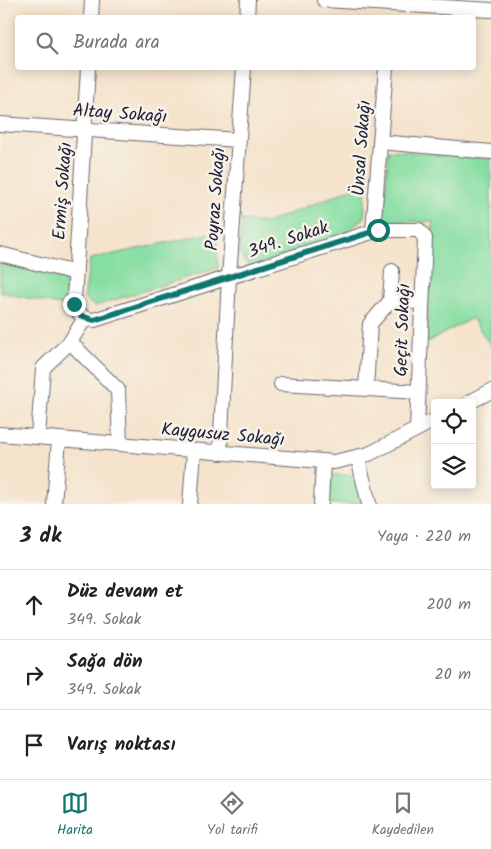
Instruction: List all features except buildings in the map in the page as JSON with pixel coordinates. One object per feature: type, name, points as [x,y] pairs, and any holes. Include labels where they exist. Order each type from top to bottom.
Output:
[{"type":"street","points":[[91,15],[92,0]]},
{"type":"street","points":[[247,15],[248,0]]},
{"type":"street","points":[[324,0],[391,7],[491,10]]},
{"type":"street","name":"Ermiş Sokağı","points":[[83,317],[74,300],[88,70]]},
{"type":"street","name":"Poyraz Sokağı","points":[[220,453],[229,277],[244,70]]},
{"type":"street","name":"Ünsal Sokağı","points":[[373,232],[386,70]]},
{"type":"street","name":"Altay Sokağı","points":[[0,124],[238,140]]},
{"type":"street","points":[[380,142],[491,152]]},
{"type":"street","name":"349. Sokak","points":[[83,317],[94,320],[373,232],[419,230],[423,233]]},
{"type":"street","name":"Geçit Sokağı","points":[[417,429],[423,233]]},
{"type":"street","points":[[0,254],[76,273]]},
{"type":"street","points":[[366,389],[370,324],[390,301],[392,271]]},
{"type":"street","points":[[390,301],[422,302]]},
{"type":"street","points":[[38,437],[43,368],[70,342],[83,317]]},
{"type":"street","points":[[70,342],[118,390],[120,444]]},
{"type":"street","points":[[280,384],[418,392]]},
{"type":"street","points":[[476,399],[491,391]]},
{"type":"street","name":"Kaygusuz Sokağı","points":[[0,434],[323,462],[358,458],[431,422]]},
{"type":"street","points":[[54,504],[59,439]]},
{"type":"street","points":[[190,504],[194,451]]},
{"type":"street","points":[[358,458],[369,504]]},
{"type":"street","points":[[321,504],[323,462]]},
{"type":"green space","points":[[388,150],[491,159],[491,346],[472,318],[426,343],[433,222],[384,221]]},
{"type":"green space","points":[[366,183],[364,218],[343,235],[252,267],[246,263],[240,246],[242,220],[266,223]]},
{"type":"green space","points":[[217,232],[218,268],[95,306],[84,299],[90,259]]},
{"type":"green space","points":[[0,261],[67,279],[64,306],[0,292]]},
{"type":"green space","points":[[331,475],[353,475],[361,504],[329,504]]},
{"type":"route","points":[[74,304],[81,316],[94,320],[378,230]]}]
